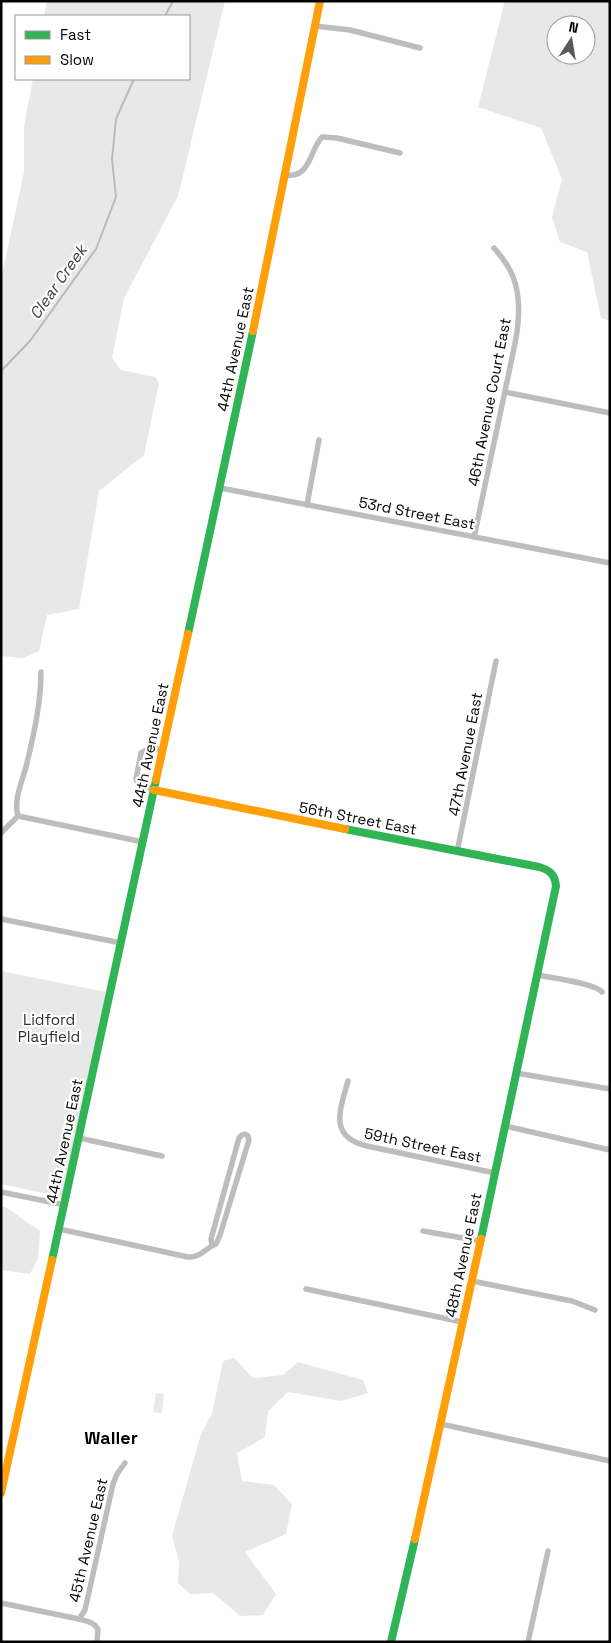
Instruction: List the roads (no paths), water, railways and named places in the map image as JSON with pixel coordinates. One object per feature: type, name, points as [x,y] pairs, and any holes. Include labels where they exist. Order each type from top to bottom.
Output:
[{"type":"street","name":"44th Avenue East","points":[[1,1494],[220,488],[320,1]]},
{"type":"street","points":[[315,26],[350,30],[420,48]]},
{"type":"street","points":[[284,175],[292,176],[301,172],[322,137],[337,138],[400,153]]},
{"type":"street","name":"46th Avenue Court East","points":[[474,537],[518,326],[518,297],[510,269],[494,248]]},
{"type":"street","points":[[505,392],[610,412]]},
{"type":"street","points":[[307,505],[319,440]]},
{"type":"street","name":"53rd Street East","points":[[220,488],[610,563]]},
{"type":"street","name":"47th Avenue East","points":[[458,852],[496,661]]},
{"type":"street","points":[[18,816],[16,811],[18,796],[36,727],[41,672]]},
{"type":"street","points":[[154,790],[137,782],[141,753],[150,748],[163,750]]},
{"type":"street","name":"56th Street East","points":[[154,790],[539,867],[548,869],[554,875]]},
{"type":"street","points":[[1,833],[18,816]]},
{"type":"street","points":[[18,816],[143,842]]},
{"type":"street","name":"48th Avenue East","points":[[390,1642],[441,1424],[538,975],[556,886],[554,875]]},
{"type":"street","points":[[1,919],[121,943]]},
{"type":"street","points":[[538,975],[599,988],[602,992]]},
{"type":"street","points":[[516,1074],[610,1089]]},
{"type":"street","name":"59th Street East","points":[[348,1081],[339,1116],[341,1127],[351,1141],[495,1173]]},
{"type":"street","points":[[505,1126],[610,1150]]},
{"type":"street","points":[[59,1230],[188,1257],[200,1256],[212,1245],[216,1244],[223,1228],[249,1140],[245,1134],[239,1138],[211,1239],[212,1245]]},
{"type":"street","points":[[79,1138],[162,1156]]},
{"type":"street","points":[[1,1192],[65,1205]]},
{"type":"street","points":[[423,1231],[480,1241]]},
{"type":"street","points":[[472,1281],[572,1301],[596,1310]]},
{"type":"street","points":[[306,1289],[462,1322]]},
{"type":"street","points":[[441,1424],[610,1460]]},
{"type":"street","name":"45th Avenue East","points":[[97,1642],[98,1633],[96,1627],[79,1619],[85,1610],[113,1484],[125,1463]]},
{"type":"street","points":[[528,1642],[548,1551]]},
{"type":"street","points":[[1,1603],[79,1619]]},
{"type":"waterway","name":"Clear Creek","points":[[166,15],[173,1]]},
{"type":"waterway","name":"Clear Creek","points":[[1,371],[30,341],[96,249],[116,197],[112,159],[116,119],[134,80]]},
{"type":"district","name":"Waller","points":[[111,1437]]},
{"type":"park label","name":"Lidford Playfield","points":[[49,1028]]}]
